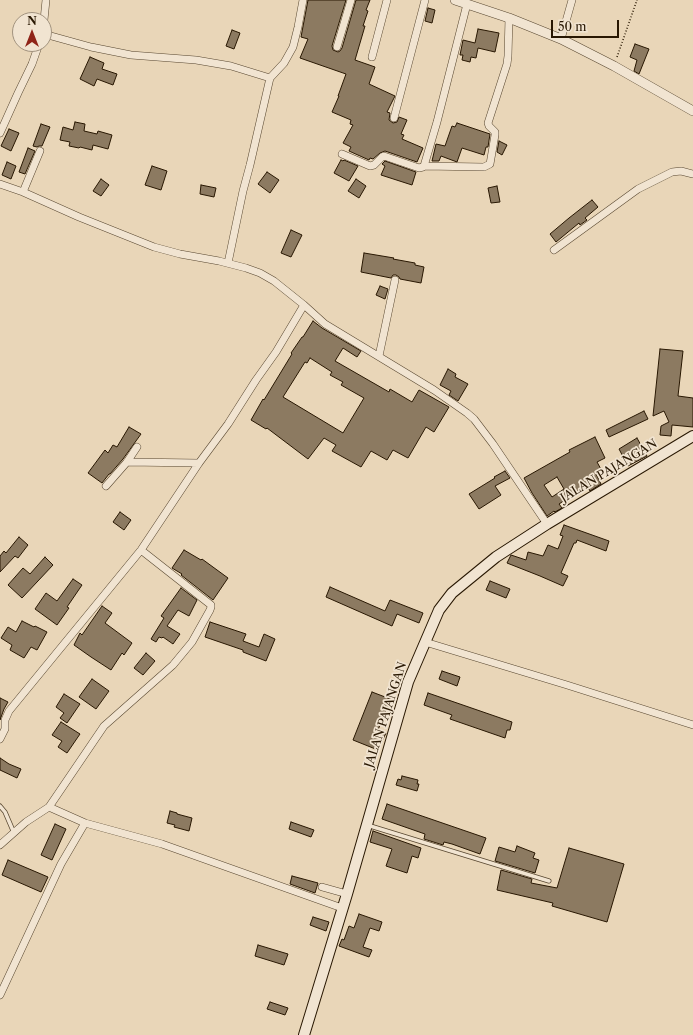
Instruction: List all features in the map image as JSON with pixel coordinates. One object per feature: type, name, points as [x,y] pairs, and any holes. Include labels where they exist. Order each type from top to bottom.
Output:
[{"type":"main road","name":"JALAN PAJANGAN","points":[[304,1035],[347,894],[408,682],[439,610],[452,593],[496,557],[547,524],[693,436]]},
{"type":"street","points":[[45,12],[46,0]]},
{"type":"street","points":[[228,263],[243,191],[270,78],[284,63],[293,47],[303,0]]},
{"type":"street","points":[[337,47],[351,0]]},
{"type":"street","points":[[372,56],[387,0]]},
{"type":"street","points":[[394,118],[425,0]]},
{"type":"street","points":[[455,0],[509,18],[561,39],[614,66],[693,111]]},
{"type":"street","points":[[561,39],[572,0]]},
{"type":"street","points":[[424,166],[437,122],[467,4]]},
{"type":"street","points":[[342,154],[370,166],[374,165],[384,156],[419,168],[424,166],[484,167],[490,164],[495,132],[488,123],[508,56],[509,18]]},
{"type":"street","points":[[52,36],[91,47],[131,55],[196,60],[231,66],[270,78]]},
{"type":"street","points":[[0,133],[36,52]]},
{"type":"street","points":[[23,192],[40,152]]},
{"type":"street","points":[[554,250],[638,188],[672,172],[681,171],[693,174]]},
{"type":"street","points":[[0,184],[23,192],[154,248],[228,263],[260,273],[274,281],[325,324],[434,390],[474,419],[493,444],[547,524]]},
{"type":"street","points":[[379,356],[395,280]]},
{"type":"street","points":[[0,739],[5,729],[2,721],[9,711],[141,550],[276,352],[304,305]]},
{"type":"street","points":[[106,486],[127,462],[137,447]]},
{"type":"street","points":[[127,462],[199,463]]},
{"type":"street","points":[[0,845],[26,822],[49,807],[104,726],[173,665],[192,642],[210,610],[211,605],[141,550]]},
{"type":"street","points":[[425,642],[693,725]]},
{"type":"street","points":[[49,807],[84,823],[162,844],[342,908]]},
{"type":"street","points":[[0,995],[61,864],[84,823]]},
{"type":"street","points":[[322,887],[347,894]]},
{"type":"lane","points":[[0,806],[5,812],[14,833]]},
{"type":"lane","points":[[366,825],[549,881]]},
{"type":"path","points":[[614,66],[637,0]]},
{"type":"building","points":[[308,0],[346,0],[332,46],[333,50],[338,52],[342,48],[356,0],[370,0],[366,10],[368,11],[363,26],[365,26],[355,60],[375,67],[369,84],[395,96],[387,112],[390,113],[389,120],[393,123],[397,122],[399,117],[407,120],[401,134],[404,135],[402,139],[423,148],[417,162],[385,151],[373,159],[370,158],[369,160],[349,151],[351,147],[343,143],[353,125],[350,124],[351,120],[332,112],[346,74],[300,58],[308,39],[301,37]]},
{"type":"building","points":[[428,8],[435,10],[432,23],[425,21]]},
{"type":"building","points":[[478,29],[499,33],[495,52],[478,48],[476,58],[471,57],[470,62],[462,60],[463,55],[460,55],[463,40],[475,43]]},
{"type":"building","points":[[232,30],[240,33],[234,49],[226,46]]},
{"type":"building","points":[[635,44],[649,49],[639,74],[634,71],[637,60],[630,57]]},
{"type":"building","points":[[90,57],[104,63],[102,69],[117,74],[113,85],[97,79],[94,86],[80,79]]},
{"type":"building","points":[[75,122],[85,124],[84,131],[97,134],[98,131],[112,135],[108,149],[93,145],[92,150],[79,148],[69,146],[70,142],[60,140],[63,127],[73,130]]},
{"type":"building","points":[[457,123],[490,134],[488,147],[486,147],[484,155],[462,148],[457,162],[441,156],[439,161],[432,161],[436,144],[445,146],[452,126],[455,127]]},
{"type":"building","points":[[41,124],[50,127],[42,146],[33,146]]},
{"type":"building","points":[[9,129],[19,133],[11,151],[1,146]]},
{"type":"building","points":[[499,141],[507,145],[502,155],[497,152]]},
{"type":"building","points":[[28,148],[35,151],[25,174],[19,172]]},
{"type":"building","points":[[341,160],[358,166],[349,181],[334,173]]},
{"type":"building","points":[[385,161],[416,172],[412,185],[381,175],[385,166],[382,164]]},
{"type":"building","points":[[7,162],[16,166],[11,179],[2,175]]},
{"type":"building","points":[[152,166],[167,171],[161,190],[145,185]]},
{"type":"building","points":[[267,172],[279,180],[270,193],[258,184]]},
{"type":"building","points":[[101,179],[109,185],[101,196],[93,191]]},
{"type":"building","points":[[356,179],[366,186],[359,198],[348,191]]},
{"type":"building","points":[[201,185],[216,188],[214,197],[200,194]]},
{"type":"building","points":[[497,186],[500,202],[491,203],[488,188]]},
{"type":"building","points":[[592,200],[598,207],[585,218],[587,220],[580,225],[579,223],[556,242],[550,234]]},
{"type":"building","points":[[291,230],[302,235],[291,257],[281,253]]},
{"type":"building","points":[[364,253],[394,258],[393,259],[415,263],[415,265],[424,267],[421,283],[400,279],[396,275],[393,275],[391,278],[361,272]]},
{"type":"building","points":[[380,286],[388,289],[385,299],[376,295]]},
{"type":"building","points":[[313,321],[361,351],[357,357],[343,348],[335,361],[389,392],[390,389],[412,402],[419,390],[449,407],[434,432],[426,427],[408,458],[393,450],[387,460],[371,451],[361,467],[332,451],[336,445],[324,438],[308,459],[267,428],[266,429],[251,420],[292,354],[291,353]],"holes":[[[310,358],[332,372],[330,375],[343,382],[341,385],[364,398],[343,433],[283,397],[305,362],[307,363]]]},
{"type":"building","points":[[660,349],[683,351],[678,396],[693,398],[693,427],[672,425],[671,436],[660,435],[661,426],[669,422],[664,411],[653,416]]},
{"type":"building","points":[[448,369],[456,374],[455,377],[468,384],[458,401],[449,395],[451,391],[440,385]]},
{"type":"building","points":[[644,411],[648,419],[609,437],[606,430]]},
{"type":"building","points":[[129,427],[141,434],[123,459],[102,483],[88,473],[105,450],[108,453],[113,445],[117,447]]},
{"type":"building","points":[[595,437],[605,458],[597,462],[602,471],[596,474],[601,484],[590,491],[587,486],[564,499],[565,500],[559,504],[562,508],[547,516],[524,478],[570,452],[569,450]],"holes":[[[557,477],[564,489],[552,497],[544,485]]]},
{"type":"building","points":[[637,438],[647,456],[628,466],[619,449]]},
{"type":"building","points":[[505,471],[510,478],[495,486],[501,495],[479,509],[469,494]]},
{"type":"building","points":[[120,512],[131,520],[124,530],[113,522]]},
{"type":"building","points":[[564,525],[609,541],[606,551],[577,540],[576,543],[574,543],[561,573],[568,576],[563,586],[507,563],[511,555],[526,560],[528,552],[543,556],[548,545],[558,549],[563,536],[560,535]]},
{"type":"building","points":[[19,537],[28,545],[18,558],[15,556],[0,572],[0,556],[4,551],[6,553]]},
{"type":"building","points":[[184,550],[201,560],[202,559],[228,578],[213,600],[181,575],[182,574],[172,568]]},
{"type":"building","points":[[45,557],[53,565],[22,598],[8,585],[23,568],[30,574]]},
{"type":"building","points":[[73,579],[82,585],[57,625],[35,609],[46,593],[57,601]]},
{"type":"building","points":[[490,581],[510,589],[506,598],[486,590]]},
{"type":"building","points":[[330,587],[385,611],[390,600],[423,613],[419,623],[397,614],[392,626],[326,597]]},
{"type":"building","points":[[181,588],[197,600],[189,616],[178,610],[167,626],[180,634],[173,644],[163,637],[159,637],[156,642],[151,639],[164,618],[161,616]]},
{"type":"building","points":[[102,606],[112,613],[105,623],[132,643],[124,655],[122,653],[111,670],[74,645],[80,633],[82,635]]},
{"type":"building","points":[[22,621],[47,632],[37,650],[31,647],[24,658],[10,650],[12,645],[1,638],[8,627],[16,632]]},
{"type":"building","points":[[210,622],[246,634],[243,641],[259,647],[264,634],[275,639],[266,661],[243,652],[243,650],[205,637]]},
{"type":"building","points":[[146,653],[155,661],[143,675],[134,668]]},
{"type":"building","points":[[442,671],[460,677],[457,686],[439,679]]},
{"type":"building","points":[[92,679],[109,691],[96,709],[79,697]]},
{"type":"building","points":[[372,692],[393,700],[388,711],[386,710],[378,730],[386,733],[378,750],[353,740]]},
{"type":"building","points":[[428,693],[512,722],[510,730],[507,730],[505,738],[450,719],[452,715],[424,705]]},
{"type":"building","points":[[64,694],[80,704],[67,723],[60,718],[64,713],[56,707]]},
{"type":"building","points":[[0,698],[8,702],[0,720]]},
{"type":"building","points":[[61,722],[80,734],[67,753],[58,747],[62,741],[52,735]]},
{"type":"building","points":[[0,758],[21,769],[17,778],[0,770]]},
{"type":"building","points":[[402,776],[418,780],[417,784],[419,784],[417,791],[396,785],[398,779],[401,780]]},
{"type":"building","points":[[387,804],[486,838],[480,854],[452,844],[444,842],[443,845],[424,839],[425,834],[382,819]]},
{"type":"building","points":[[170,811],[192,818],[189,831],[174,827],[175,825],[167,823]]},
{"type":"building","points":[[291,822],[314,830],[311,837],[289,829]]},
{"type":"building","points":[[55,824],[66,829],[52,860],[41,855]]},
{"type":"building","points":[[373,831],[421,848],[418,858],[412,856],[407,873],[386,866],[392,849],[370,842]]},
{"type":"building","points":[[517,846],[535,853],[533,858],[539,860],[535,873],[495,861],[499,847],[515,852]]},
{"type":"building","points":[[569,848],[624,864],[607,922],[552,906],[553,903],[497,890],[501,870],[532,879],[531,883],[557,888]]},
{"type":"building","points":[[8,860],[48,877],[41,892],[2,875]]},
{"type":"building","points":[[292,876],[318,883],[315,893],[290,884]]},
{"type":"building","points":[[359,914],[382,922],[379,931],[370,928],[363,947],[372,950],[369,957],[339,946],[342,939],[344,940],[349,926],[354,928]]},
{"type":"building","points":[[313,917],[329,922],[326,931],[310,925]]},
{"type":"building","points":[[258,945],[288,954],[284,965],[255,956]]},
{"type":"building","points":[[270,1002],[288,1008],[285,1015],[267,1009]]}]
